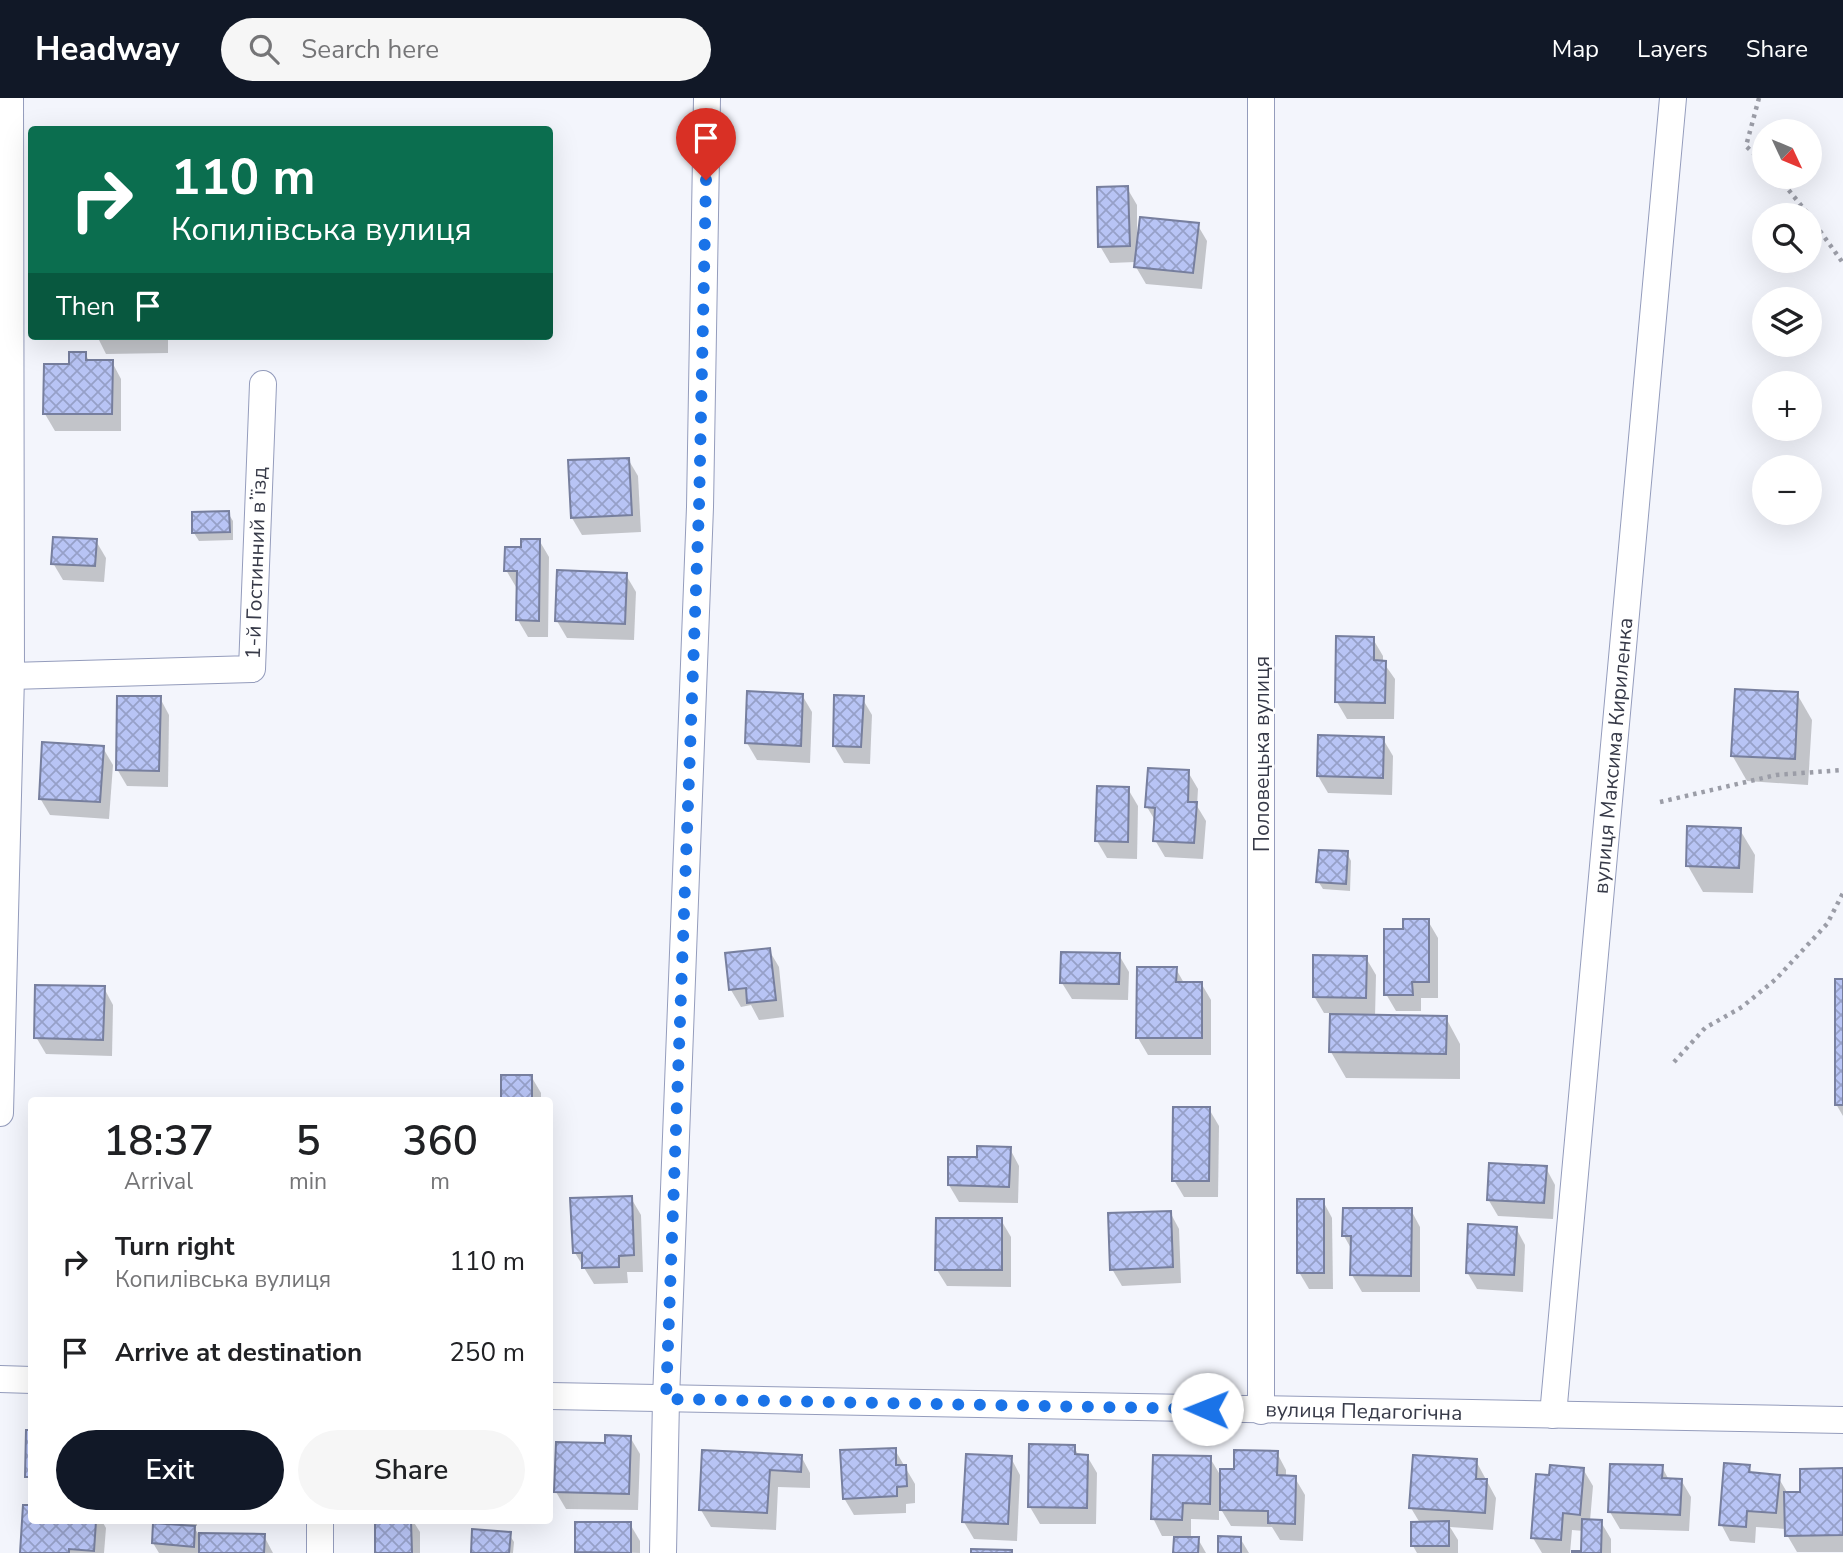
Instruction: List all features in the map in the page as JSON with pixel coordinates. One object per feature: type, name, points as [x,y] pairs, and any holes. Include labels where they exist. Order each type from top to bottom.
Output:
[{"type":"street","points":[[0,1113],[11,676],[10,98]]},
{"type":"street","points":[[663,1553],[666,1399],[699,508],[707,98]]},
{"type":"street","name":"Половецька вулиця","points":[[1261,98],[1261,1410]]},
{"type":"street","name":"вулиця Максима Кириленка","points":[[1553,1415],[1673,98]]},
{"type":"street","name":"1-й Гостинний вʼїзд","points":[[11,676],[252,669],[263,384]]},
{"type":"street","points":[[0,1379],[28,1380]]},
{"type":"street","name":"вулиця Педагогічна","points":[[553,1396],[1843,1419]]},
{"type":"street","points":[[320,1524],[320,1553]]},
{"type":"path","points":[[1753,119],[1759,98]]},
{"type":"path","points":[[1752,124],[1746,146],[1752,152]]},
{"type":"path","points":[[1788,189],[1799,203]]},
{"type":"path","points":[[1822,234],[1843,263]]},
{"type":"path","points":[[1660,802],[1776,775],[1843,770]]},
{"type":"path","points":[[1674,1062],[1705,1027],[1742,1007],[1776,979],[1827,925],[1843,893]]},
{"type":"building","points":[[1128,186],[1130,246],[1098,247],[1097,187]]},
{"type":"building","points":[[1140,217],[1199,223],[1193,273],[1134,267]]},
{"type":"building","points":[[69,352],[86,352],[86,360],[113,360],[112,414],[43,414],[44,364],[69,364]]},
{"type":"building","points":[[629,458],[632,515],[571,518],[568,460]]},
{"type":"building","points":[[229,511],[230,532],[192,533],[192,512]]},
{"type":"building","points":[[53,537],[97,539],[95,566],[51,564]]},
{"type":"building","points":[[521,539],[540,539],[539,621],[516,620],[517,571],[504,571],[505,547],[521,547]]},
{"type":"building","points":[[557,570],[627,573],[625,624],[555,621]]},
{"type":"building","points":[[1336,636],[1374,637],[1374,660],[1386,661],[1385,703],[1335,702]]},
{"type":"building","points":[[1735,689],[1798,692],[1795,759],[1731,756]]},
{"type":"building","points":[[747,691],[803,694],[801,746],[745,743]]},
{"type":"building","points":[[834,695],[864,696],[861,747],[833,746]]},
{"type":"building","points":[[117,696],[161,696],[159,771],[116,770]]},
{"type":"building","points":[[1318,735],[1384,737],[1383,778],[1317,776]]},
{"type":"building","points":[[42,742],[104,746],[100,802],[39,799]]},
{"type":"building","points":[[1148,768],[1189,770],[1188,802],[1197,802],[1194,843],[1153,841],[1155,808],[1145,807]]},
{"type":"building","points":[[1097,786],[1129,787],[1128,842],[1095,841]]},
{"type":"building","points":[[1687,826],[1741,828],[1739,868],[1686,866]]},
{"type":"building","points":[[1319,850],[1348,851],[1346,884],[1316,882]]},
{"type":"building","points":[[1403,919],[1429,919],[1429,982],[1412,982],[1413,995],[1384,995],[1384,929],[1403,929]]},
{"type":"building","points":[[770,948],[776,1000],[747,1003],[746,988],[729,990],[725,953]]},
{"type":"building","points":[[1061,952],[1120,953],[1119,984],[1060,983]]},
{"type":"building","points":[[1313,955],[1367,956],[1366,998],[1313,997]]},
{"type":"building","points":[[1137,967],[1177,967],[1176,982],[1202,982],[1202,1038],[1136,1038]]},
{"type":"building","points":[[1835,979],[1843,979],[1843,1105],[1835,1105]]},
{"type":"building","points":[[35,985],[105,986],[103,1040],[34,1038]]},
{"type":"building","points":[[1330,1014],[1447,1016],[1446,1054],[1329,1052]]},
{"type":"building","points":[[501,1075],[532,1075],[532,1097],[501,1097]]},
{"type":"building","points":[[1173,1107],[1210,1107],[1209,1181],[1172,1181]]},
{"type":"building","points":[[977,1146],[1011,1147],[1009,1187],[948,1185],[948,1157],[977,1157]]},
{"type":"building","points":[[1489,1163],[1547,1166],[1544,1203],[1487,1200]]},
{"type":"building","points":[[632,1196],[634,1255],[619,1256],[619,1267],[582,1268],[582,1253],[573,1253],[570,1198]]},
{"type":"building","points":[[1297,1199],[1324,1199],[1324,1273],[1297,1273]]},
{"type":"building","points":[[1343,1208],[1412,1208],[1411,1276],[1350,1275],[1351,1236],[1342,1236]]},
{"type":"building","points":[[1171,1211],[1173,1267],[1110,1270],[1108,1213]]},
{"type":"building","points":[[936,1218],[1002,1218],[1002,1270],[935,1270]]},
{"type":"building","points":[[1468,1224],[1517,1227],[1514,1275],[1466,1273]]},
{"type":"building","points":[[26,1430],[28,1430],[28,1477],[25,1477]]},
{"type":"building","points":[[605,1435],[631,1436],[629,1494],[554,1492],[556,1442],[605,1443]]},
{"type":"building","points":[[1029,1444],[1075,1445],[1075,1454],[1088,1455],[1087,1508],[1028,1507]]},
{"type":"building","points":[[896,1448],[896,1465],[906,1465],[907,1486],[897,1487],[897,1496],[843,1499],[840,1450]]},
{"type":"building","points":[[702,1450],[802,1455],[801,1472],[770,1470],[767,1513],[699,1510]]},
{"type":"building","points":[[1234,1450],[1278,1451],[1277,1475],[1296,1476],[1295,1524],[1268,1523],[1268,1511],[1220,1510],[1220,1469],[1234,1469]]},
{"type":"building","points":[[966,1454],[1012,1456],[1008,1524],[962,1522]]},
{"type":"building","points":[[1153,1455],[1211,1456],[1210,1504],[1183,1503],[1182,1520],[1151,1519]]},
{"type":"building","points":[[1413,1455],[1477,1459],[1476,1479],[1487,1479],[1485,1513],[1409,1508]]},
{"type":"building","points":[[1724,1463],[1750,1465],[1749,1472],[1780,1475],[1776,1513],[1747,1511],[1746,1527],[1719,1525]]},
{"type":"building","points":[[1610,1464],[1663,1465],[1662,1478],[1682,1479],[1680,1515],[1608,1512]]},
{"type":"building","points":[[1550,1465],[1584,1468],[1580,1515],[1563,1513],[1561,1540],[1531,1538],[1536,1474],[1549,1475]]},
{"type":"building","points":[[1843,1468],[1843,1535],[1785,1536],[1784,1492],[1800,1492],[1800,1469]]},
{"type":"building","points":[[23,1505],[28,1505],[28,1524],[96,1524],[94,1551],[69,1549],[69,1553],[20,1553]]},
{"type":"building","points":[[1582,1519],[1602,1520],[1601,1553],[1572,1553],[1581,1551]]},
{"type":"building","points":[[1449,1521],[1449,1546],[1411,1546],[1411,1522]]},
{"type":"building","points":[[575,1522],[631,1522],[631,1553],[575,1552]]},
{"type":"building","points":[[153,1524],[195,1526],[194,1547],[152,1543]]},
{"type":"building","points":[[375,1524],[411,1524],[412,1553],[375,1553]]},
{"type":"building","points":[[472,1529],[511,1532],[509,1553],[471,1553]]},
{"type":"building","points":[[199,1533],[265,1534],[264,1553],[199,1553]]},
{"type":"building","points":[[1218,1536],[1241,1537],[1241,1553],[1218,1553]]},
{"type":"building","points":[[1174,1537],[1199,1537],[1198,1553],[1173,1553]]},
{"type":"building","points":[[971,1549],[1012,1550],[1012,1553],[971,1553]]},
{"type":"route","points":[[706,180],[699,508],[666,1399],[1207,1409]]}]
